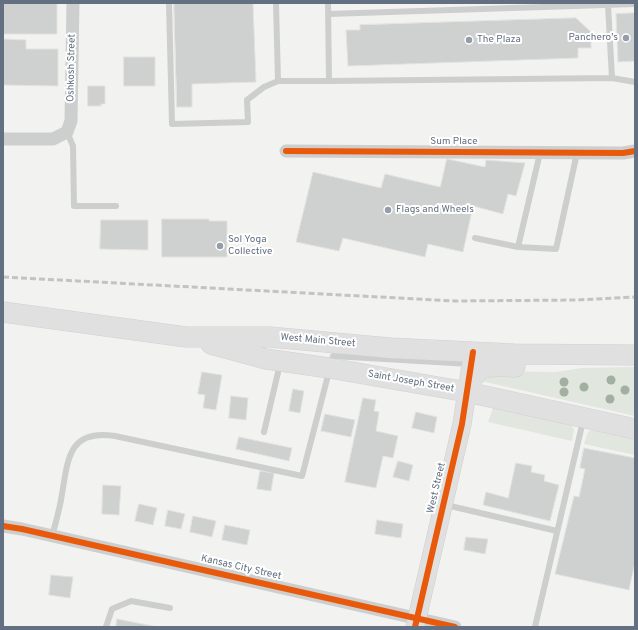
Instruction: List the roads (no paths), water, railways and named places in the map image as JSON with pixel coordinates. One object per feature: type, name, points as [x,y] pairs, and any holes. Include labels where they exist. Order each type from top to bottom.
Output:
[{"type":"main road","name":"West Main Street","points":[[3,312],[186,337],[270,337],[390,348],[472,358],[635,355]]},
{"type":"main road","name":"Saint Joseph Street","points":[[186,337],[266,359],[329,368],[467,392],[635,429]]},
{"type":"main road","points":[[467,392],[475,373],[486,367],[550,368],[576,363],[591,356]]},
{"type":"street","name":"Oshkosh Street","points":[[66,132],[71,121],[73,3]]},
{"type":"street","points":[[3,139],[53,139],[66,132]]},
{"type":"street","name":"Sum Place","points":[[286,151],[540,153],[629,152]]},
{"type":"street","name":"West Street","points":[[416,623],[462,424],[472,358]]},
{"type":"street","name":"Kansas City Street","points":[[3,526],[52,536],[416,623],[455,627]]},
{"type":"lane","points":[[169,3],[172,124],[248,122],[247,100],[264,87],[278,81],[612,78],[635,82]]},
{"type":"lane","points":[[276,3],[278,81]]},
{"type":"lane","points":[[328,3],[329,81]]},
{"type":"lane","points":[[328,14],[635,4]]},
{"type":"lane","points":[[608,5],[612,78]]},
{"type":"lane","points":[[66,132],[73,146],[74,206],[116,206]]},
{"type":"lane","points":[[518,247],[540,153]]},
{"type":"lane","points":[[475,238],[518,247],[556,249],[577,153]]},
{"type":"lane","points":[[52,536],[60,506],[68,458],[76,443],[86,437],[94,434],[115,436],[302,476],[333,356],[472,358],[493,366]]},
{"type":"lane","points":[[264,432],[281,361]]},
{"type":"lane","points":[[535,627],[583,417]]},
{"type":"lane","points":[[443,505],[557,531]]},
{"type":"lane","points":[[106,627],[112,609],[131,601],[170,608]]},
{"type":"railway","points":[[3,277],[455,301],[577,300],[635,297]]},
{"type":"place","name":"Panchero's","points":[[626,38]]},
{"type":"place","name":"The Plaza","points":[[469,40]]},
{"type":"place","name":"Flags and Wheels","points":[[388,210]]},
{"type":"place","name":"Sol Yoga Collective","points":[[220,246]]}]
